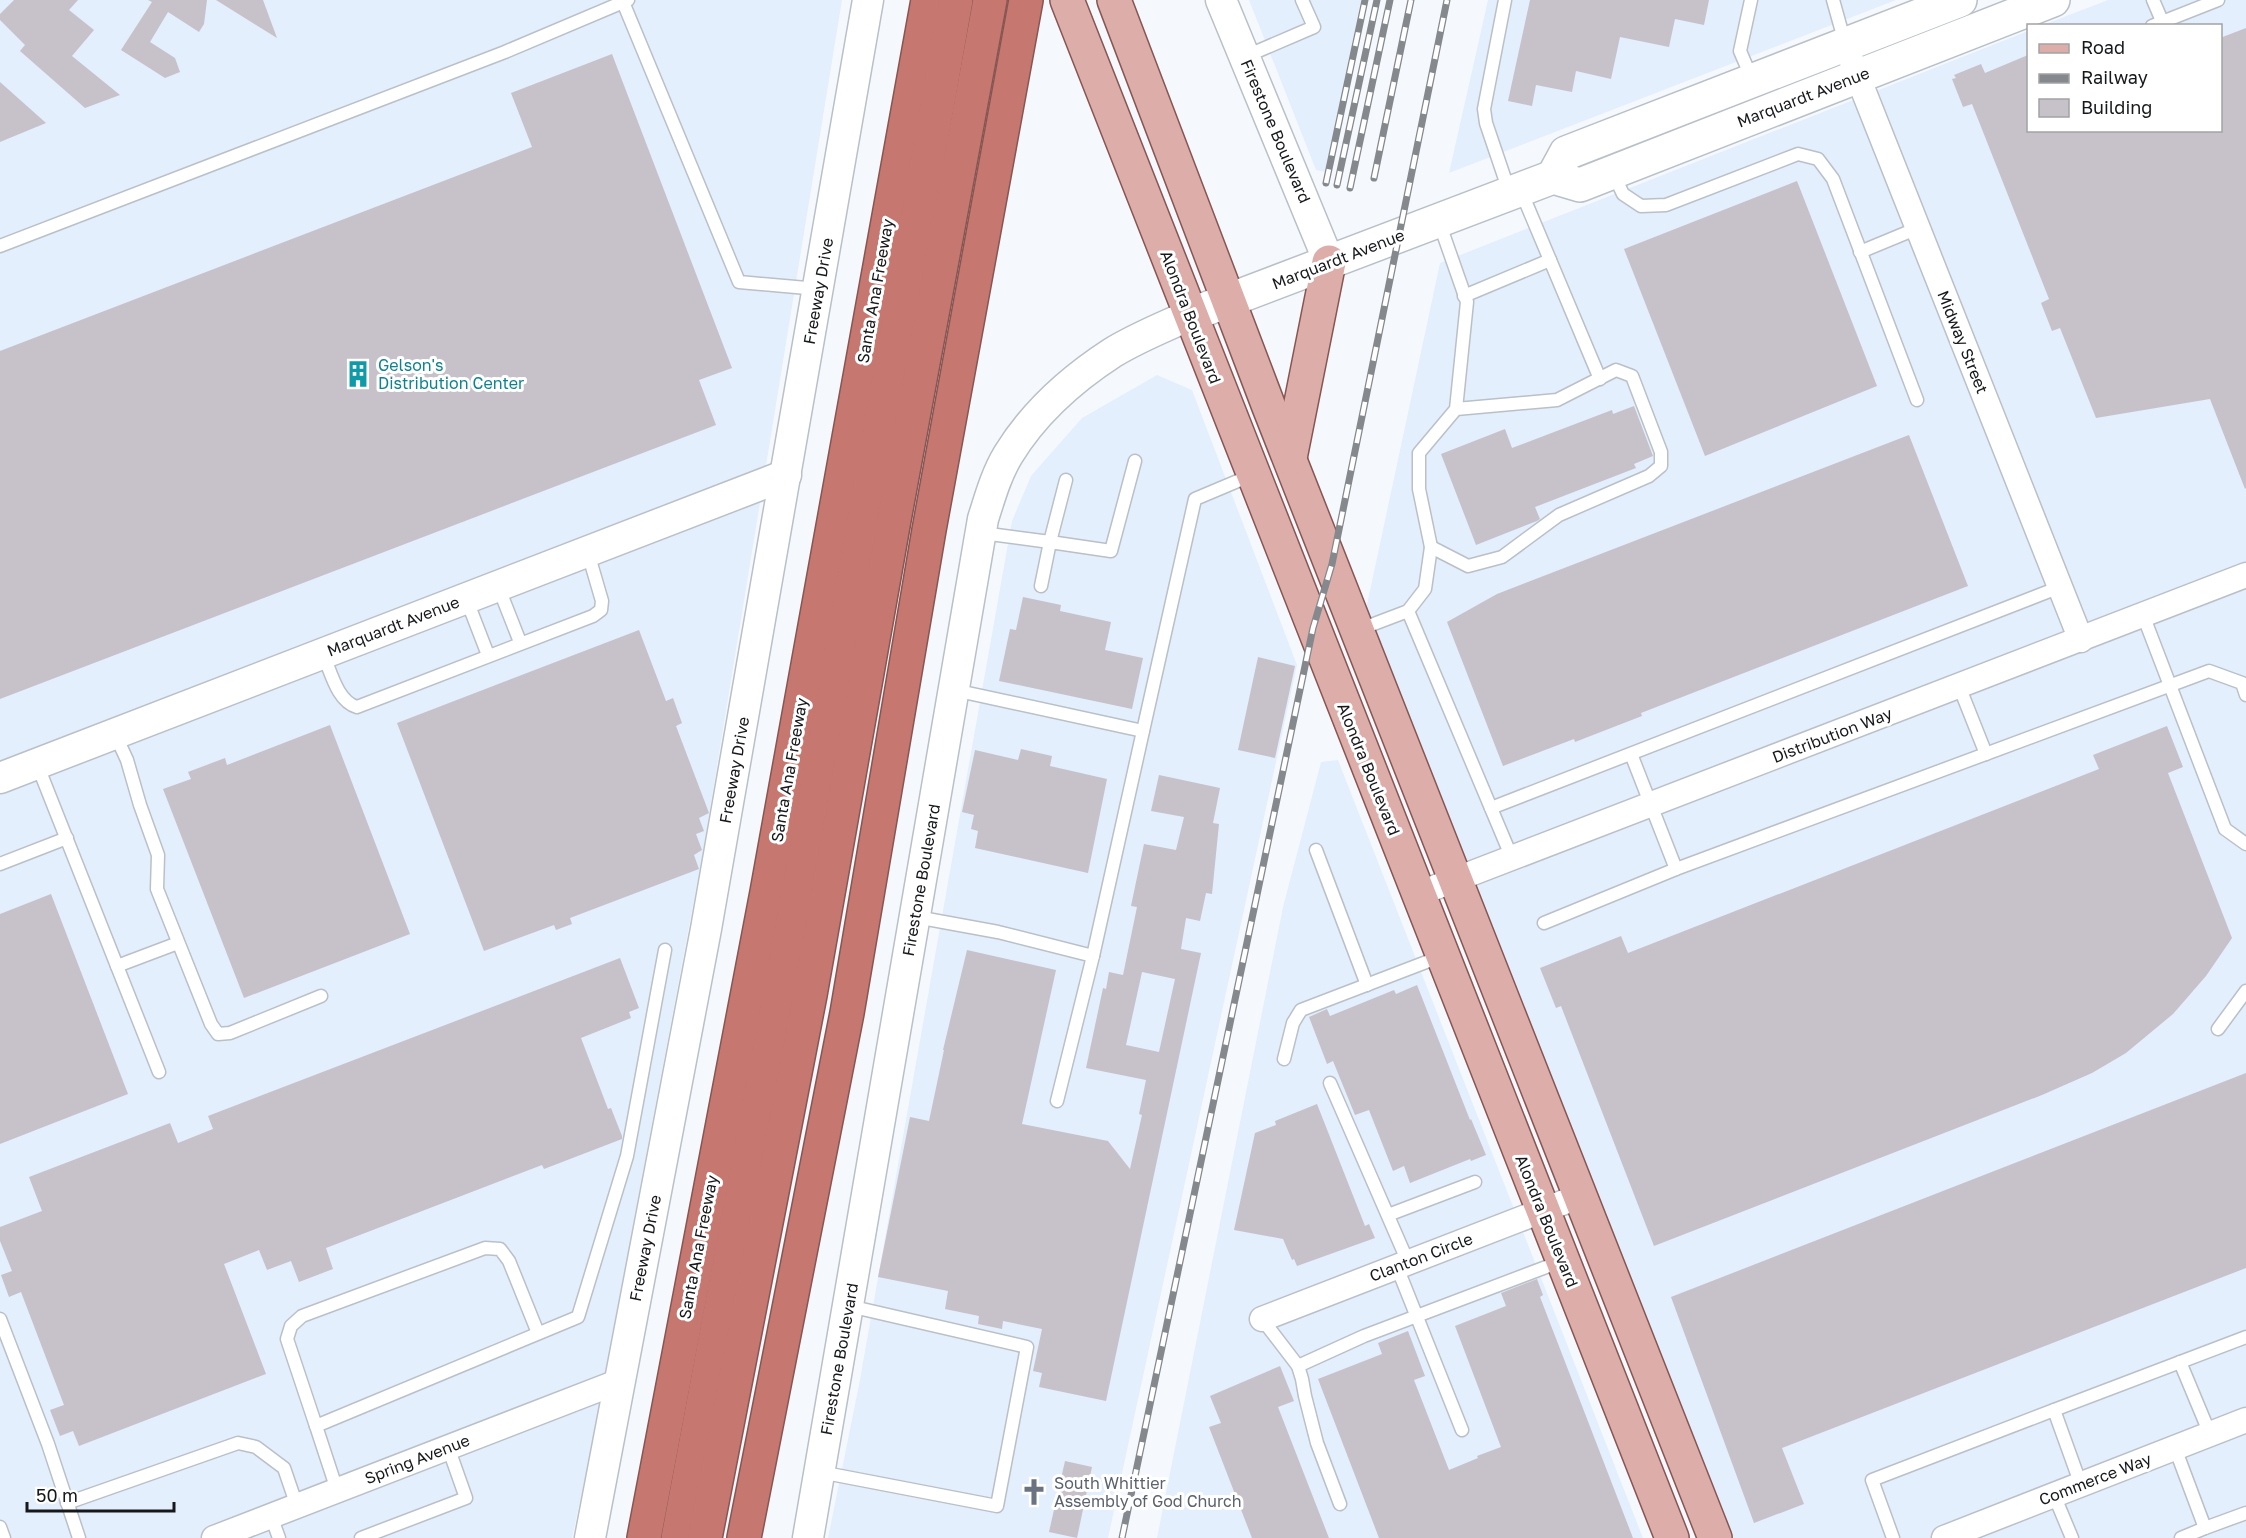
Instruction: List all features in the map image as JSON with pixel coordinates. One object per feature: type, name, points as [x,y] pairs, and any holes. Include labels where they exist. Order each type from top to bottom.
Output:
[{"type":"highway","name":"Santa Ana Freeway","points":[[645,1530],[769,880],[928,0]]},
{"type":"highway","points":[[678,1538],[799,889],[956,0]]},
{"type":"highway","points":[[705,1538],[819,949],[894,520],[990,0]]},
{"type":"highway","points":[[744,1538],[847,1013],[929,530],[1026,0]]},
{"type":"main road","name":"Alondra Boulevard","points":[[1067,0],[1672,1538]]},
{"type":"main road","points":[[1114,0],[1290,458],[1715,1538]]},
{"type":"main road","name":"Marquardt Avenue","points":[[1553,177],[1566,153],[1960,0]]},
{"type":"main road","name":"Marquardt Avenue","points":[[1190,315],[1553,177],[1580,185],[2052,0]]},
{"type":"main road","points":[[1290,458],[1329,262]]},
{"type":"street","name":"Freeway Drive","points":[[590,1538],[706,928],[868,0]]},
{"type":"street","name":"Firestone Boulevard","points":[[1221,0],[1317,228],[1329,262]]},
{"type":"street","name":"Midway Street","points":[[1846,44],[2081,640]]},
{"type":"street","name":"Firestone Boulevard","points":[[808,1538],[981,533],[993,488],[1008,456],[1025,430],[1079,376],[1112,353],[1190,315]]},
{"type":"street","name":"Marquardt Avenue","points":[[0,778],[786,475]]},
{"type":"street","name":"Distribution Way","points":[[1418,894],[2246,575]]},
{"type":"street","name":"Clanton Circle","points":[[1262,1319],[1580,1196]]},
{"type":"street","name":"Spring Avenue","points":[[214,1538],[275,1527],[297,1506],[620,1381]]},
{"type":"street","name":"Commerce Way","points":[[1944,1538],[2246,1420]]},
{"type":"lane","points":[[1244,57],[1314,27],[1302,0]]},
{"type":"lane","points":[[1505,0],[1484,109],[1486,123],[1515,191],[1550,260],[1600,379]]},
{"type":"lane","points":[[1751,0],[1740,51],[1752,80]]},
{"type":"lane","points":[[1833,0],[1846,44]]},
{"type":"lane","points":[[2153,0],[2157,23],[2218,0]]},
{"type":"lane","points":[[0,246],[505,52],[625,1],[739,282],[818,289]]},
{"type":"lane","points":[[1613,172],[1623,194],[1641,206],[1666,205],[1798,154],[1818,159],[1833,179],[1917,400]]},
{"type":"lane","points":[[1358,630],[1408,611],[1425,590],[1431,547],[1419,489],[1419,453],[1456,409],[1467,302],[1439,220]]},
{"type":"lane","points":[[1860,252],[1918,228]]},
{"type":"lane","points":[[1464,296],[1550,260]]},
{"type":"lane","points":[[1431,547],[1468,566],[1502,557],[1559,515],[1649,476],[1661,466],[1661,452],[1632,376],[1616,370],[1557,399],[1456,409]]},
{"type":"lane","points":[[981,533],[1111,551],[1136,461]]},
{"type":"lane","points":[[1057,1101],[1093,956],[1195,499],[1253,475]]},
{"type":"lane","points":[[1041,586],[1066,480]]},
{"type":"lane","points":[[323,653],[344,698],[349,705],[357,708],[601,610],[602,601],[587,551]]},
{"type":"lane","points":[[498,586],[520,642]]},
{"type":"lane","points":[[1491,808],[2060,587]]},
{"type":"lane","points":[[466,598],[488,655]]},
{"type":"lane","points":[[1408,611],[1512,858]]},
{"type":"lane","points":[[2143,615],[2225,829],[2246,844]]},
{"type":"lane","points":[[1544,923],[1676,869],[2209,671],[2241,683],[2246,695]]},
{"type":"lane","points":[[1959,686],[1986,754]]},
{"type":"lane","points":[[954,690],[1143,731]]},
{"type":"lane","points":[[115,734],[127,760],[158,855],[157,889],[211,1024],[218,1034],[230,1033],[321,996]]},
{"type":"lane","points":[[1631,754],[1676,869]]},
{"type":"lane","points":[[37,764],[159,1072]]},
{"type":"lane","points":[[0,864],[67,838]]},
{"type":"lane","points":[[1316,850],[1367,985]]},
{"type":"lane","points":[[915,917],[998,932],[1093,956]]},
{"type":"lane","points":[[117,966],[178,943]]},
{"type":"lane","points":[[316,1426],[578,1317],[627,1156],[665,950]]},
{"type":"lane","points":[[1284,1059],[1293,1023],[1301,1010],[1442,956]]},
{"type":"lane","points":[[2218,1029],[2246,991]]},
{"type":"lane","points":[[1330,1083],[1388,1215],[1416,1316],[1462,1430]]},
{"type":"lane","points":[[1388,1215],[1475,1182]]},
{"type":"lane","points":[[338,1490],[287,1339],[291,1326],[302,1316],[485,1248],[500,1249],[509,1261],[538,1334]]},
{"type":"lane","points":[[1298,1366],[1364,1336],[1563,1261]]},
{"type":"lane","points":[[819,1472],[997,1506],[1027,1347],[848,1306]]},
{"type":"lane","points":[[1262,1319],[1298,1366],[1317,1443],[1340,1504]]},
{"type":"lane","points":[[0,1320],[48,1444],[79,1538]]},
{"type":"lane","points":[[1893,1538],[1872,1480],[2246,1337]]},
{"type":"lane","points":[[2180,1362],[2210,1434]]},
{"type":"lane","points":[[2054,1410],[2081,1485]]},
{"type":"lane","points":[[67,1503],[238,1443],[256,1447],[284,1468],[297,1506]]},
{"type":"lane","points":[[361,1538],[466,1498],[448,1447]]},
{"type":"lane","points":[[2175,1448],[2205,1528]]},
{"type":"lane","points":[[2054,1495],[2072,1538]]},
{"type":"lane","points":[[2181,1538],[2246,1513]]},
{"type":"lane","points":[[0,1527],[4,1538]]},
{"type":"shaded area","points":[[0,0],[842,0],[703,852],[588,1465],[572,1538],[0,1538]]},
{"type":"shaded area","points":[[1249,0],[1361,0],[1326,172],[1316,170]]},
{"type":"shaded area","points":[[1488,0],[1896,0],[1449,173]]},
{"type":"shaded area","points":[[2108,0],[2246,0],[2246,1538],[1732,1538],[1365,614],[1440,263],[2027,31],[2027,132],[2222,132],[2222,24],[2046,24]]},
{"type":"shaded area","points":[[1157,375],[1192,390],[1297,665],[1108,1538],[828,1538],[859,1385],[1012,521],[1031,476],[1082,418]]},
{"type":"shaded area","points":[[1338,760],[1643,1538],[1157,1538],[1283,907],[1321,762]]},
{"type":"building","points":[[14,0],[78,0],[69,10],[94,30],[72,56],[120,95],[85,108],[20,51],[25,45],[0,20],[0,14]]},
{"type":"building","points":[[148,0],[207,0],[204,24],[199,32],[168,12],[150,42],[175,58],[180,72],[165,78],[121,50],[152,2]]},
{"type":"building","points":[[216,0],[263,0],[277,38]]},
{"type":"building","points":[[1530,0],[1709,0],[1704,25],[1675,19],[1669,47],[1620,37],[1611,79],[1576,71],[1572,92],[1536,85],[1532,106],[1508,101]]},
{"type":"building","points":[[2246,28],[2245,489],[2210,399],[2096,418],[2060,328],[2052,331],[2041,303],[2049,299],[1972,104],[1963,107],[1952,79],[1956,78],[1954,75],[1981,64],[1985,73],[2027,55],[2027,132],[2222,132],[2222,37]]},
{"type":"building","name":"Gelson's Distribution Center","points":[[612,54],[732,368],[699,380],[716,425],[0,699],[0,351],[532,147],[511,93]]},
{"type":"building","points":[[0,82],[46,123],[0,142]]},
{"type":"building","points":[[1797,181],[1877,386],[1705,456],[1624,249]]},
{"type":"building","points":[[1634,406],[1653,456],[1634,464],[1636,468],[1535,507],[1540,519],[1537,521],[1476,545],[1441,454],[1505,429],[1512,448],[1612,410],[1613,414]]},
{"type":"building","points":[[1909,435],[1968,586],[1641,713],[1642,716],[1575,742],[1574,739],[1503,766],[1447,622],[1497,594]]},
{"type":"building","points":[[1023,597],[1061,605],[1060,611],[1111,622],[1105,650],[1143,658],[1132,709],[999,681],[1010,629],[1016,630]]},
{"type":"building","points":[[639,630],[666,701],[673,698],[682,723],[676,726],[709,813],[699,818],[704,831],[696,834],[702,850],[694,855],[699,869],[570,918],[572,924],[556,930],[554,925],[484,951],[397,723]]},
{"type":"building","points":[[1258,657],[1295,666],[1275,758],[1238,750]]},
{"type":"building","points":[[330,725],[410,934],[244,998],[163,789],[191,779],[188,772],[225,758],[227,765]]},
{"type":"building","points":[[2167,726],[2183,767],[2168,773],[2232,938],[2206,976],[2173,1014],[2126,1053],[2092,1073],[2042,1095],[1654,1246],[1561,1006],[1556,1008],[1540,968],[1621,936],[1628,953],[2099,769],[2093,755]]},
{"type":"building","points":[[1021,749],[1052,756],[1050,766],[1107,779],[1088,873],[975,848],[978,831],[971,829],[974,815],[962,812],[975,750],[1018,760]]},
{"type":"building","points":[[1159,775],[1220,788],[1213,823],[1219,824],[1212,894],[1206,893],[1200,921],[1186,918],[1181,949],[1201,953],[1106,1401],[1039,1387],[1042,1373],[1033,1371],[1042,1329],[1003,1321],[1002,1329],[978,1324],[979,1316],[945,1309],[948,1291],[878,1277],[910,1117],[929,1121],[967,950],[1056,970],[1022,1124],[1108,1141],[1130,1169],[1142,1115],[1139,1114],[1146,1080],[1086,1068],[1103,988],[1106,989],[1109,972],[1123,975],[1137,907],[1131,906],[1144,844],[1176,850],[1184,817],[1151,811]],"holes":[[[1142,972],[1175,979],[1159,1052],[1126,1045]]]},
{"type":"building","points":[[51,894],[128,1094],[0,1144],[0,914]]},
{"type":"building","points":[[620,958],[639,1008],[629,1012],[631,1018],[581,1038],[622,1139],[544,1169],[542,1165],[326,1248],[333,1269],[299,1282],[291,1261],[267,1270],[259,1250],[224,1264],[266,1374],[79,1446],[73,1431],[60,1436],[50,1410],[64,1405],[21,1292],[9,1297],[1,1275],[12,1271],[0,1241],[0,1227],[42,1211],[29,1177],[170,1123],[178,1143],[213,1129],[208,1116]]},
{"type":"building","points":[[1417,985],[1486,1155],[1410,1183],[1404,1166],[1393,1171],[1369,1110],[1355,1115],[1333,1061],[1327,1064],[1309,1017],[1327,1009],[1330,1016],[1394,990],[1396,994]]},
{"type":"building","points":[[2246,1073],[2246,1268],[1782,1448],[1804,1504],[1754,1523],[1671,1297]]},
{"type":"building","points":[[1317,1104],[1365,1226],[1369,1224],[1375,1238],[1297,1266],[1283,1239],[1234,1230],[1255,1133],[1276,1125],[1275,1121]]},
{"type":"building","points":[[1537,1279],[1543,1295],[1540,1297],[1633,1538],[1379,1538],[1318,1379],[1382,1354],[1378,1343],[1408,1331],[1425,1376],[1414,1380],[1449,1470],[1478,1458],[1477,1456],[1501,1447],[1455,1326],[1506,1306],[1501,1293]]},
{"type":"building","points":[[1280,1366],[1294,1401],[1278,1407],[1329,1538],[1252,1538],[1209,1427],[1221,1423],[1210,1396]]},
{"type":"building","points":[[1065,1461],[1092,1467],[1077,1538],[1049,1532]]},
{"type":"railway","points":[[1326,183],[1365,0]]},
{"type":"railway","points":[[1337,185],[1377,0]]},
{"type":"railway","points":[[1350,188],[1390,0]]},
{"type":"railway","points":[[1374,178],[1411,0]]},
{"type":"railway","points":[[1122,1538],[1313,628],[1332,564],[1447,0]]},
{"type":"place","name":"Gelson's Distribution Center","points":[[358,374]]},
{"type":"place","name":"South Whittier Assembly of God Church","points":[[1034,1492]]}]
